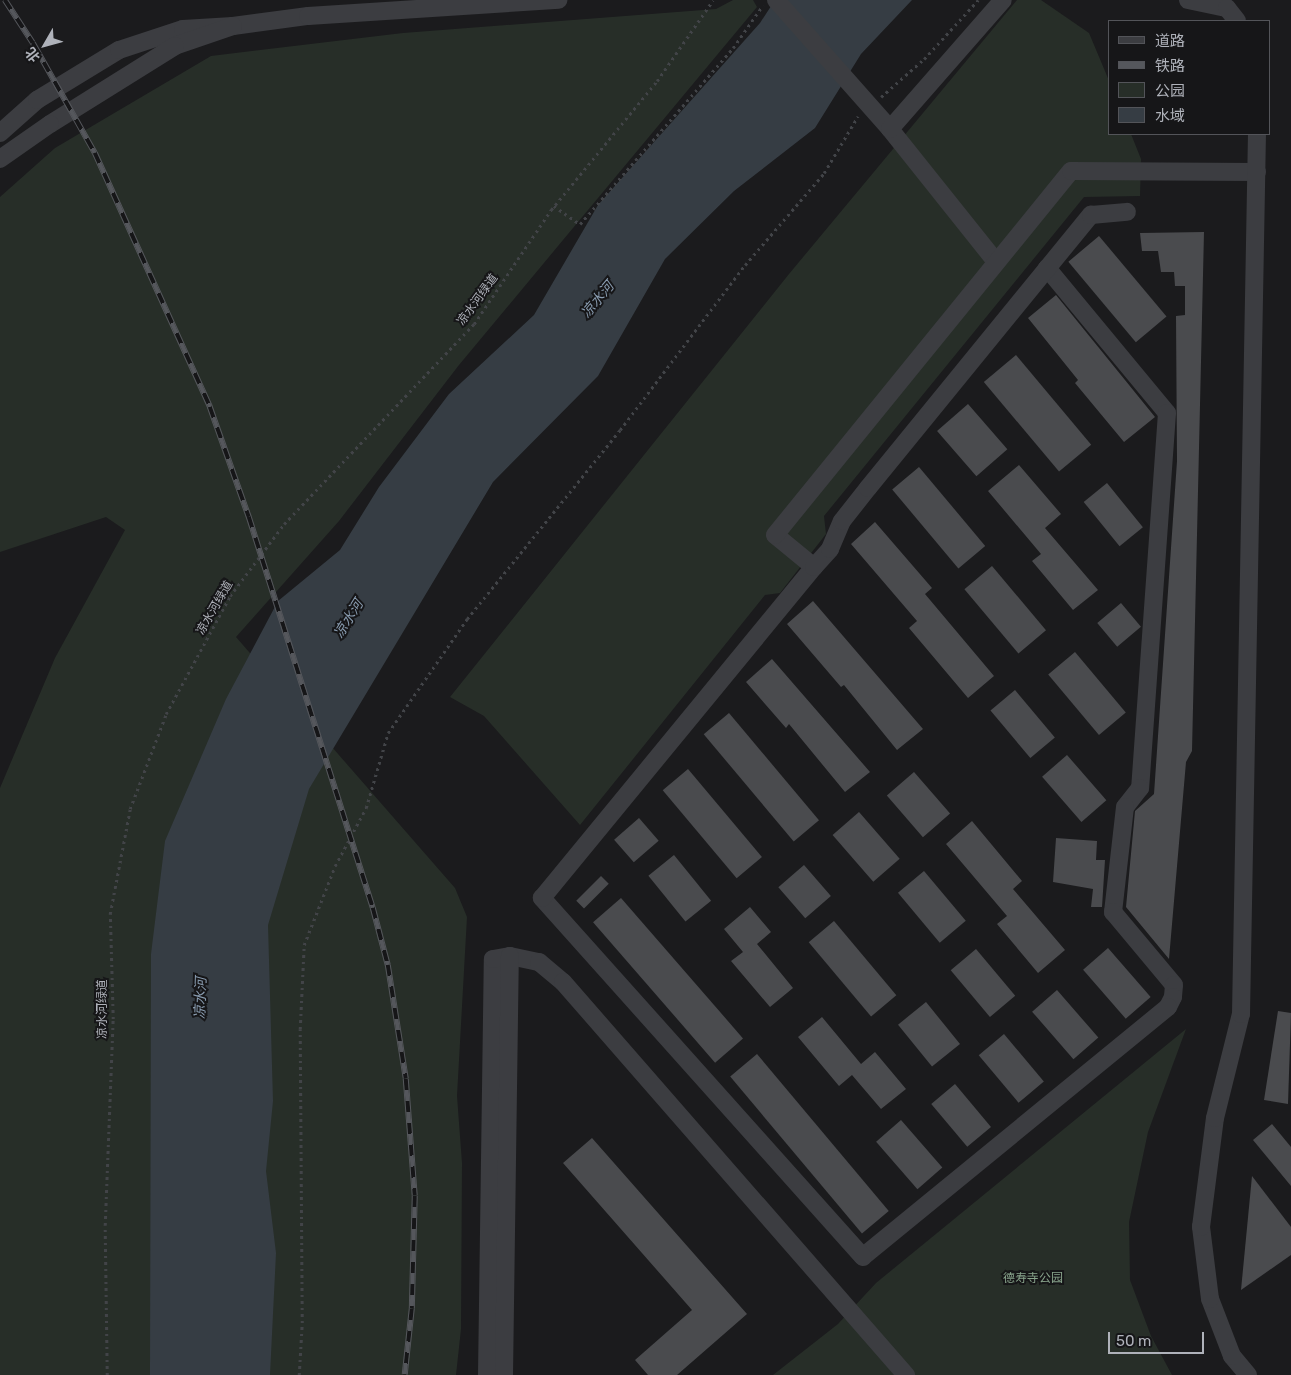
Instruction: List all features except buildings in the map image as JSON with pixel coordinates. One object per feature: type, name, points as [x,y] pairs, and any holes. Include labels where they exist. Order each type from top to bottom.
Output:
[{"type":"street","points":[[0,133],[36,100],[119,50],[183,30],[233,26],[308,16],[558,0]]},
{"type":"street","points":[[776,0],[864,98],[996,262]]},
{"type":"street","points":[[890,129],[1002,0]]},
{"type":"street","points":[[1188,0],[1227,8],[1236,20]]},
{"type":"street","points":[[0,159],[80,104],[175,46],[233,26]]},
{"type":"street","points":[[1248,1375],[1232,1356],[1210,1299],[1201,1226],[1214,1118],[1241,1014],[1257,135]]},
{"type":"street","points":[[814,567],[775,535],[1071,171],[1256,172]]},
{"type":"street","points":[[1047,268],[1167,414],[1140,788],[1126,807],[1113,912],[1174,985],[1173,997],[1168,1007],[863,1257],[542,898],[830,549],[842,521],[1047,268],[1091,215],[1127,212]]},
{"type":"street","points":[[487,1375],[501,958]]},
{"type":"street","points":[[501,958],[504,1375]]},
{"type":"street","points":[[501,958],[539,962],[563,982],[906,1375]]},
{"type":"path","name":"凉水河绿道","points":[[107,1375],[105,1226],[113,1020],[110,914],[130,809],[163,723],[230,596],[284,524],[474,324],[554,206],[657,81],[713,0]]},
{"type":"path","points":[[554,206],[580,224],[733,48],[766,0]]},
{"type":"path","points":[[299,1375],[302,1323],[300,1029],[304,945],[336,866],[366,808],[388,733],[467,619],[620,430],[745,265],[824,173],[864,98],[884,96],[978,0]]},
{"type":"green space","points":[[733,0],[753,0],[757,7],[459,365],[339,521],[236,637],[455,888],[467,917],[457,1096],[462,1163],[461,1329],[456,1375],[0,1375],[0,788],[55,658],[125,530],[106,517],[0,552],[0,197],[55,148],[211,56],[403,33],[716,9]]},
{"type":"green space","points":[[1017,0],[1041,0],[1089,33],[1108,78],[1108,135],[1131,135],[1141,159],[1140,196],[1084,197],[824,516],[826,534],[780,593],[765,595],[580,825],[484,716],[450,697],[789,274]]},
{"type":"green space","name":"德寿寺公园","points":[[1186,1029],[1148,1132],[1129,1222],[1130,1280],[1151,1336],[1172,1375],[773,1375],[838,1324],[876,1283]]},
{"type":"water","name":"凉水河","points":[[775,0],[912,0],[861,54],[815,128],[734,191],[665,259],[598,376],[493,482],[309,789],[268,925],[273,1101],[266,1171],[276,1253],[270,1375],[150,1375],[151,954],[165,841],[226,699],[278,601],[340,550],[379,487],[449,394],[534,315],[598,205],[760,23]]},
{"type":"railway","points":[[5,0],[33,43],[95,153],[210,407],[249,517],[373,908],[388,965],[406,1079],[415,1196],[412,1309],[405,1375]]}]
